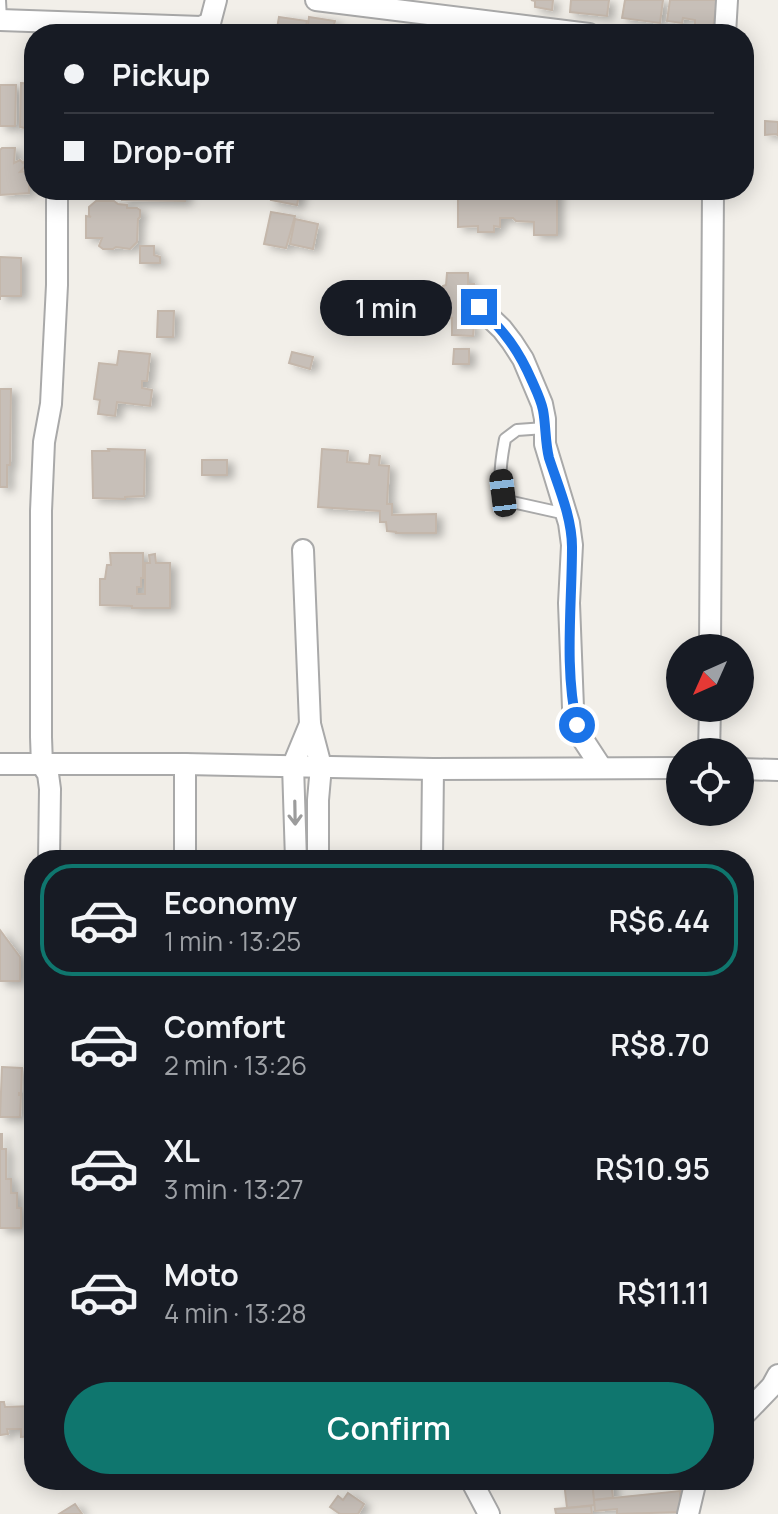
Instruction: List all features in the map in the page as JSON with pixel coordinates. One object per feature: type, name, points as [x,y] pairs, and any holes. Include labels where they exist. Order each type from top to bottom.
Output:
[{"type":"street","points":[[208,24],[216,0]]},
{"type":"street","points":[[316,0],[509,24]]},
{"type":"street","points":[[726,24],[727,0]]},
{"type":"street","points":[[0,20],[115,24]]},
{"type":"street","points":[[49,850],[50,789],[48,774],[42,765],[41,511],[44,442],[51,404],[57,200]]},
{"type":"street","points":[[710,634],[713,200]]},
{"type":"street","points":[[479,307],[502,329],[523,359],[542,404],[545,444],[572,545],[569,603],[573,708],[582,738],[601,767]]},
{"type":"street","points":[[303,550],[310,724],[321,766],[318,850]]},
{"type":"street","points":[[296,850],[293,765],[310,724]]},
{"type":"street","points":[[0,764],[433,769],[666,768]]},
{"type":"street","points":[[185,764],[185,850]]},
{"type":"street","points":[[432,850],[433,769]]},
{"type":"street","points":[[754,769],[778,770]]},
{"type":"street","points":[[754,1405],[778,1375]]},
{"type":"street","points":[[476,1490],[489,1514]]},
{"type":"street","points":[[688,1514],[694,1490]]},
{"type":"lane","points":[[0,0],[0,20]]},
{"type":"lane","points":[[545,428],[517,430],[505,439],[501,476],[503,493],[512,502],[566,514]]},
{"type":"building","points":[[531,0],[553,0],[552,10],[535,7],[535,1]]},
{"type":"building","points":[[571,0],[609,0],[607,16],[570,12]]},
{"type":"building","points":[[625,0],[663,0],[660,23],[622,18]]},
{"type":"building","points":[[670,0],[717,0],[714,24],[695,24],[695,20],[683,18],[682,23],[667,21]]},
{"type":"building","points":[[279,17],[307,21],[307,24],[278,24]]},
{"type":"building","points":[[309,17],[335,21],[334,24],[308,24]]},
{"type":"building","points":[[21,83],[24,83],[24,128],[20,127]]},
{"type":"building","points":[[0,85],[16,85],[15,126],[0,126]]},
{"type":"building","points":[[765,121],[778,122],[778,136],[765,135]]},
{"type":"building","points":[[15,148],[14,163],[24,162],[20,172],[24,172],[24,193],[0,195],[0,150]]},
{"type":"building","points":[[271,200],[298,200],[297,205]]},
{"type":"building","points":[[458,200],[557,200],[557,235],[534,235],[534,222],[513,218],[500,218],[500,227],[494,226],[494,232],[478,232],[478,226],[458,227]]},
{"type":"building","points":[[96,201],[114,201],[140,210],[137,242],[130,249],[103,249],[99,246],[102,238],[86,238],[86,216],[91,217],[89,207]]},
{"type":"building","points":[[271,212],[295,216],[286,248],[264,244]]},
{"type":"building","points":[[295,219],[318,224],[313,249],[290,244]]},
{"type":"building","points":[[140,246],[154,246],[154,255],[160,257],[160,263],[140,263]]},
{"type":"building","points":[[0,257],[21,258],[21,296],[0,296]]},
{"type":"building","points":[[447,273],[468,273],[468,284],[474,284],[471,318],[467,318],[467,325],[474,325],[473,336],[452,335],[452,318],[447,319],[446,308],[442,308]]},
{"type":"building","points":[[158,311],[174,311],[173,337],[157,337]]},
{"type":"building","points":[[454,349],[469,349],[469,364],[453,364]]},
{"type":"building","points":[[119,351],[150,354],[147,381],[142,381],[142,388],[152,390],[150,406],[117,402],[115,416],[98,414],[100,400],[94,399],[99,363],[117,365]]},
{"type":"building","points":[[292,352],[313,357],[310,369],[289,363]]},
{"type":"building","points":[[0,389],[11,389],[7,487],[0,487]]},
{"type":"building","points":[[322,449],[348,451],[347,462],[369,464],[370,455],[380,456],[379,465],[389,466],[387,504],[392,504],[392,515],[436,514],[436,533],[387,531],[386,522],[380,522],[380,511],[318,507]]},
{"type":"building","points":[[145,450],[144,496],[93,498],[92,451]]},
{"type":"building","points":[[202,460],[227,460],[227,475],[202,475]]},
{"type":"building","points":[[110,553],[143,553],[143,578],[141,587],[137,587],[137,594],[145,594],[145,563],[150,563],[149,555],[155,554],[156,563],[170,563],[170,608],[100,605],[100,579],[105,579],[107,565],[111,565]]},
{"type":"building","points":[[0,930],[20,957],[20,981],[0,981]]},
{"type":"building","points":[[2,1067],[22,1068],[20,1117],[0,1117]]},
{"type":"building","points":[[0,1134],[2,1149],[6,1149],[6,1179],[11,1179],[11,1193],[17,1193],[17,1208],[21,1208],[21,1228],[0,1228]]},
{"type":"building","points":[[0,1402],[4,1402],[5,1407],[24,1406],[24,1437],[21,1437],[21,1429],[7,1429],[8,1434],[0,1435]]},
{"type":"building","points":[[565,1490],[593,1490],[595,1505],[567,1508]]},
{"type":"building","points":[[593,1490],[612,1490],[613,1498],[594,1500]]},
{"type":"building","points":[[680,1491],[681,1512],[617,1514],[617,1509],[595,1511],[594,1500]]},
{"type":"building","points":[[348,1493],[364,1504],[358,1514],[340,1514],[330,1507],[338,1496],[343,1500]]},
{"type":"building","points":[[75,1504],[82,1514],[59,1514]]},
{"type":"building","points":[[591,1506],[592,1514],[556,1514],[555,1509]]},
{"type":"route","points":[[479,307],[512,342],[523,359],[542,404],[545,444],[569,523],[572,545],[569,603],[573,708],[577,725]]}]
